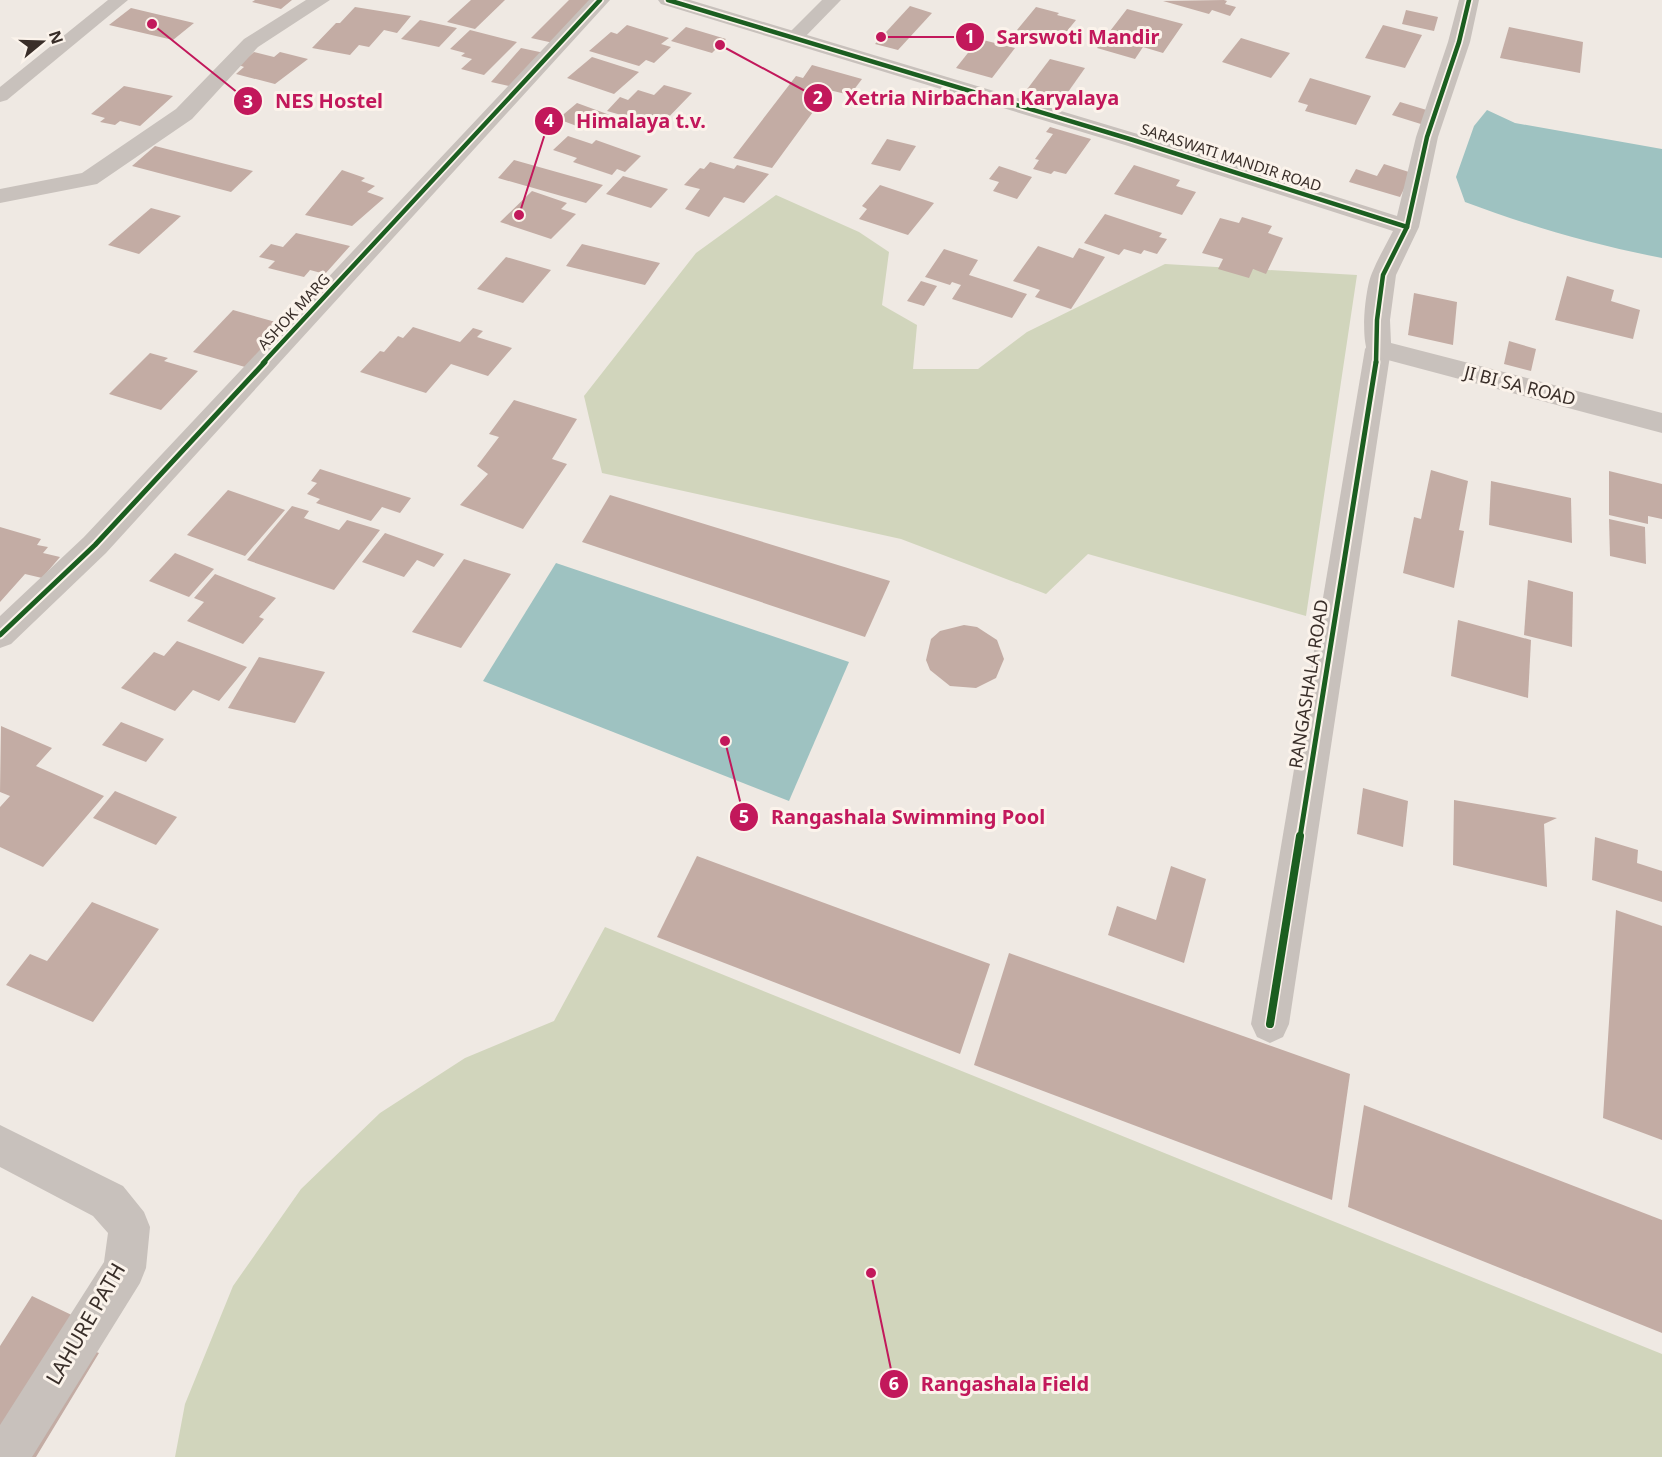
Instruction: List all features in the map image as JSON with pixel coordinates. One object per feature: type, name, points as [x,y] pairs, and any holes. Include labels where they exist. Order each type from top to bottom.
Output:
[{"type":"street","points":[[0,196],[89,179],[184,114],[251,43],[320,0]]},
{"type":"street","name":"ASHOK MARG","points":[[0,635],[95,545],[600,0]]},
{"type":"street","name":"SARASWATI MANDIR ROAD","points":[[668,0],[1133,140],[1407,227]]},
{"type":"street","name":"RANGASHALA ROAD","points":[[1270,1024],[1378,349],[1377,320],[1383,275],[1407,227],[1427,137],[1459,42],[1469,0]]},
{"type":"street","name":"JI BI SA ROAD","points":[[1378,349],[1662,423]]},
{"type":"street","name":"LAHURE PATH","points":[[0,1145],[108,1201],[129,1227],[125,1268],[6,1457]]},
{"type":"lane","points":[[0,96],[119,0]]},
{"type":"lane","points":[[794,38],[832,0]]},
{"type":"green space","points":[[776,195],[859,232],[889,252],[882,305],[917,325],[913,369],[978,369],[1027,332],[1165,264],[1357,275],[1306,616],[1088,554],[1046,594],[901,539],[602,473],[584,396],[696,253]]},
{"type":"green space","points":[[605,927],[1662,1354],[1662,1457],[175,1457],[185,1404],[233,1286],[301,1189],[380,1113],[465,1058],[554,1021]]},
{"type":"water","points":[[1487,110],[1515,123],[1662,149],[1662,258],[1562,234],[1465,202],[1456,177],[1474,126]]},
{"type":"water","points":[[556,563],[849,662],[789,801],[483,681]]},
{"type":"building","points":[[255,0],[292,0],[281,9],[252,2]]},
{"type":"building","points":[[471,0],[505,0],[475,29],[447,22]]},
{"type":"building","points":[[569,0],[598,0],[558,44],[531,38]]},
{"type":"building","points":[[1163,1],[1227,1],[1225,4],[1236,7],[1230,16],[1212,10],[1209,14]]},
{"type":"building","points":[[910,6],[932,13],[898,50],[875,44]]},
{"type":"building","points":[[355,7],[411,16],[397,33],[384,30],[369,47],[359,45],[350,55],[312,48],[336,23],[340,23]]},
{"type":"building","points":[[1036,7],[1076,20],[1059,41],[1017,30]]},
{"type":"building","points":[[131,8],[194,23],[173,40],[109,25]]},
{"type":"building","points":[[1127,9],[1183,24],[1163,53],[1143,47],[1135,59],[1097,48]]},
{"type":"building","points":[[1406,10],[1438,17],[1434,31],[1402,24]]},
{"type":"building","points":[[420,20],[457,28],[439,47],[401,39]]},
{"type":"building","points":[[627,25],[669,38],[661,44],[671,47],[654,63],[646,60],[639,66],[589,51],[611,32],[617,34]]},
{"type":"building","points":[[1383,25],[1422,35],[1405,68],[1365,58]]},
{"type":"building","points":[[686,27],[726,39],[712,53],[671,41]]},
{"type":"building","points":[[1509,27],[1583,42],[1580,73],[1500,58]]},
{"type":"building","points":[[470,30],[517,42],[484,75],[461,69],[472,59],[461,56],[465,53],[450,49]]},
{"type":"building","points":[[1241,38],[1290,53],[1271,78],[1222,62]]},
{"type":"building","points":[[979,39],[1015,48],[992,78],[956,68]]},
{"type":"building","points":[[521,48],[549,54],[518,88],[491,82]]},
{"type":"building","points":[[254,52],[274,57],[280,52],[308,59],[275,84],[236,74],[244,67],[239,65]]},
{"type":"building","points":[[592,57],[639,72],[614,94],[567,78]]},
{"type":"building","points":[[1050,59],[1085,68],[1061,102],[1025,92]]},
{"type":"building","points":[[812,65],[862,79],[850,95],[829,90],[772,168],[733,158],[796,76],[803,78]]},
{"type":"building","points":[[1310,78],[1371,96],[1356,125],[1305,111],[1308,105],[1298,102]]},
{"type":"building","points":[[664,85],[692,93],[660,126],[607,111],[620,97],[628,100],[638,90],[654,95]]},
{"type":"building","points":[[124,86],[173,96],[140,126],[120,121],[115,125],[100,122],[105,118],[91,114]]},
{"type":"building","points":[[1400,102],[1430,111],[1424,125],[1392,115]]},
{"type":"building","points":[[577,103],[618,118],[607,128],[597,124],[590,131],[558,119]]},
{"type":"building","points":[[1050,127],[1091,139],[1066,174],[1054,171],[1051,174],[1033,169],[1039,160],[1035,159],[1053,134],[1046,132]]},
{"type":"building","points":[[568,136],[592,144],[596,140],[641,156],[625,172],[617,169],[612,175],[573,162],[577,158],[553,150]]},
{"type":"building","points":[[887,139],[916,146],[900,171],[871,164]]},
{"type":"building","points":[[155,146],[253,171],[231,192],[132,166]]},
{"type":"building","points":[[514,160],[603,185],[586,203],[498,178]]},
{"type":"building","points":[[710,162],[734,169],[737,165],[769,174],[744,203],[724,197],[709,217],[685,209],[700,189],[684,185],[700,168],[704,169]]},
{"type":"building","points":[[1384,164],[1412,173],[1400,197],[1349,182],[1356,169],[1377,176]]},
{"type":"building","points":[[1134,165],[1180,180],[1176,186],[1196,192],[1182,215],[1114,194]]},
{"type":"building","points":[[999,166],[1032,177],[1017,199],[993,191],[999,182],[989,179]]},
{"type":"building","points":[[342,170],[365,178],[361,181],[375,186],[367,192],[384,198],[352,226],[305,215]]},
{"type":"building","points":[[623,176],[668,189],[651,208],[606,194]]},
{"type":"building","points":[[880,185],[934,203],[908,235],[859,219],[867,209],[862,206]]},
{"type":"building","points":[[532,191],[567,203],[561,209],[576,214],[551,239],[500,222]]},
{"type":"building","points":[[151,208],[181,216],[139,254],[108,245]]},
{"type":"building","points":[[1105,214],[1162,233],[1159,237],[1167,239],[1157,254],[1144,250],[1141,254],[1124,249],[1119,255],[1084,243]]},
{"type":"building","points":[[1242,217],[1272,226],[1268,233],[1283,238],[1266,274],[1253,269],[1249,278],[1218,269],[1223,259],[1202,253],[1220,218],[1239,223]]},
{"type":"building","points":[[296,233],[350,246],[325,274],[310,270],[304,277],[268,268],[275,261],[259,257],[271,244],[283,247]]},
{"type":"building","points":[[582,244],[660,263],[645,285],[566,266]]},
{"type":"building","points":[[1038,246],[1073,258],[1079,248],[1105,257],[1071,309],[1035,297],[1040,290],[1013,281]]},
{"type":"building","points":[[944,249],[978,260],[969,275],[1027,294],[1012,318],[952,299],[961,285],[952,282],[950,285],[925,277]]},
{"type":"building","points":[[506,257],[551,270],[523,303],[477,289]]},
{"type":"building","points":[[1567,276],[1614,290],[1611,301],[1640,310],[1633,339],[1555,320]]},
{"type":"building","points":[[921,281],[937,286],[924,306],[907,301]]},
{"type":"building","points":[[1414,293],[1457,302],[1453,345],[1408,335]]},
{"type":"building","points":[[233,310],[290,326],[252,369],[193,352]]},
{"type":"building","points":[[413,327],[460,342],[473,328],[483,331],[477,337],[512,348],[488,376],[451,364],[426,393],[360,372],[380,351],[384,352],[398,336],[403,338]]},
{"type":"building","points":[[1509,341],[1536,349],[1531,371],[1504,364]]},
{"type":"building","points":[[150,353],[168,358],[164,361],[198,371],[161,410],[109,394]]},
{"type":"building","points":[[514,400],[577,419],[552,459],[567,464],[523,529],[460,505],[488,474],[477,466],[499,437],[489,434]]},
{"type":"building","points":[[320,469],[411,498],[400,513],[382,507],[371,521],[316,503],[320,499],[307,494],[317,483],[311,481]]},
{"type":"building","points":[[1431,470],[1468,481],[1459,530],[1464,531],[1454,588],[1403,573],[1414,517],[1421,519]]},
{"type":"building","points":[[1609,471],[1662,484],[1662,519],[1648,516],[1648,524],[1609,515]]},
{"type":"building","points":[[1491,481],[1571,498],[1572,543],[1489,525]]},
{"type":"building","points":[[228,490],[285,510],[245,556],[187,535]]},
{"type":"building","points":[[610,495],[890,581],[865,637],[582,542]]},
{"type":"building","points":[[292,506],[309,511],[304,518],[339,530],[347,520],[380,530],[334,590],[247,560]]},
{"type":"building","points":[[1609,519],[1645,527],[1646,564],[1610,556]]},
{"type":"building","points":[[0,527],[41,539],[37,545],[48,547],[43,553],[60,557],[42,578],[25,574],[0,602]]},
{"type":"building","points":[[385,533],[444,554],[434,567],[417,560],[404,577],[362,562]]},
{"type":"building","points":[[175,553],[214,569],[189,597],[149,581]]},
{"type":"building","points":[[464,559],[511,574],[461,648],[412,632]]},
{"type":"building","points":[[215,574],[276,598],[259,617],[264,619],[243,644],[187,621],[204,602],[194,598]]},
{"type":"building","points":[[1528,580],[1573,592],[1572,647],[1524,635]]},
{"type":"building","points":[[1458,620],[1531,640],[1528,698],[1451,676]]},
{"type":"building","points":[[964,625],[977,627],[997,640],[1004,659],[996,678],[976,688],[950,686],[930,670],[926,660],[931,639],[940,631]]},
{"type":"building","points":[[177,641],[247,667],[219,701],[193,690],[175,711],[121,688],[154,652],[164,656]]},
{"type":"building","points":[[259,657],[325,672],[295,723],[228,708]]},
{"type":"building","points":[[121,722],[164,739],[146,762],[102,745]]},
{"type":"building","points":[[1,726],[52,748],[36,766],[104,796],[43,867],[0,847],[0,807],[10,796],[0,792]]},
{"type":"building","points":[[1363,788],[1408,801],[1403,847],[1357,834]]},
{"type":"building","points":[[115,791],[177,817],[156,845],[93,818]]},
{"type":"building","points":[[1454,800],[1557,818],[1544,824],[1547,887],[1453,865]]},
{"type":"building","points":[[1595,837],[1638,850],[1637,863],[1662,871],[1662,902],[1592,880]]},
{"type":"building","points":[[697,856],[990,964],[960,1054],[657,937]]},
{"type":"building","points":[[1171,866],[1206,879],[1184,963],[1108,935],[1117,906],[1156,920]]},
{"type":"building","points":[[92,902],[159,929],[93,1022],[6,985],[30,954],[47,961]]},
{"type":"building","points":[[1616,910],[1662,926],[1662,1140],[1603,1118]]},
{"type":"building","points":[[1009,953],[1350,1074],[1332,1200],[974,1065]]},
{"type":"building","points":[[1364,1105],[1662,1220],[1662,1333],[1348,1207]]},
{"type":"building","points":[[32,1296],[103,1330],[91,1350],[99,1353],[36,1457],[0,1457],[0,1346]]},
{"type":"cycle path","points":[[0,635],[95,545],[600,0]]},
{"type":"cycle path","points":[[668,0],[1133,140],[1407,227]]},
{"type":"cycle path","points":[[1270,1024],[1378,349],[1377,320],[1383,275],[1407,227],[1427,137],[1459,42],[1469,0]]},
{"type":"place","name":"NES Hostel","points":[[152,24]]},
{"type":"place","name":"Sarswoti Mandir","points":[[881,37]]},
{"type":"place","name":"Xetria Nirbachan Karyalaya","points":[[720,45]]},
{"type":"place","name":"Himalaya t.v.","points":[[519,215]]},
{"type":"place","name":"Rangashala Swimming Pool","points":[[725,741]]},
{"type":"place","name":"Rangashala Field","points":[[871,1273]]}]
